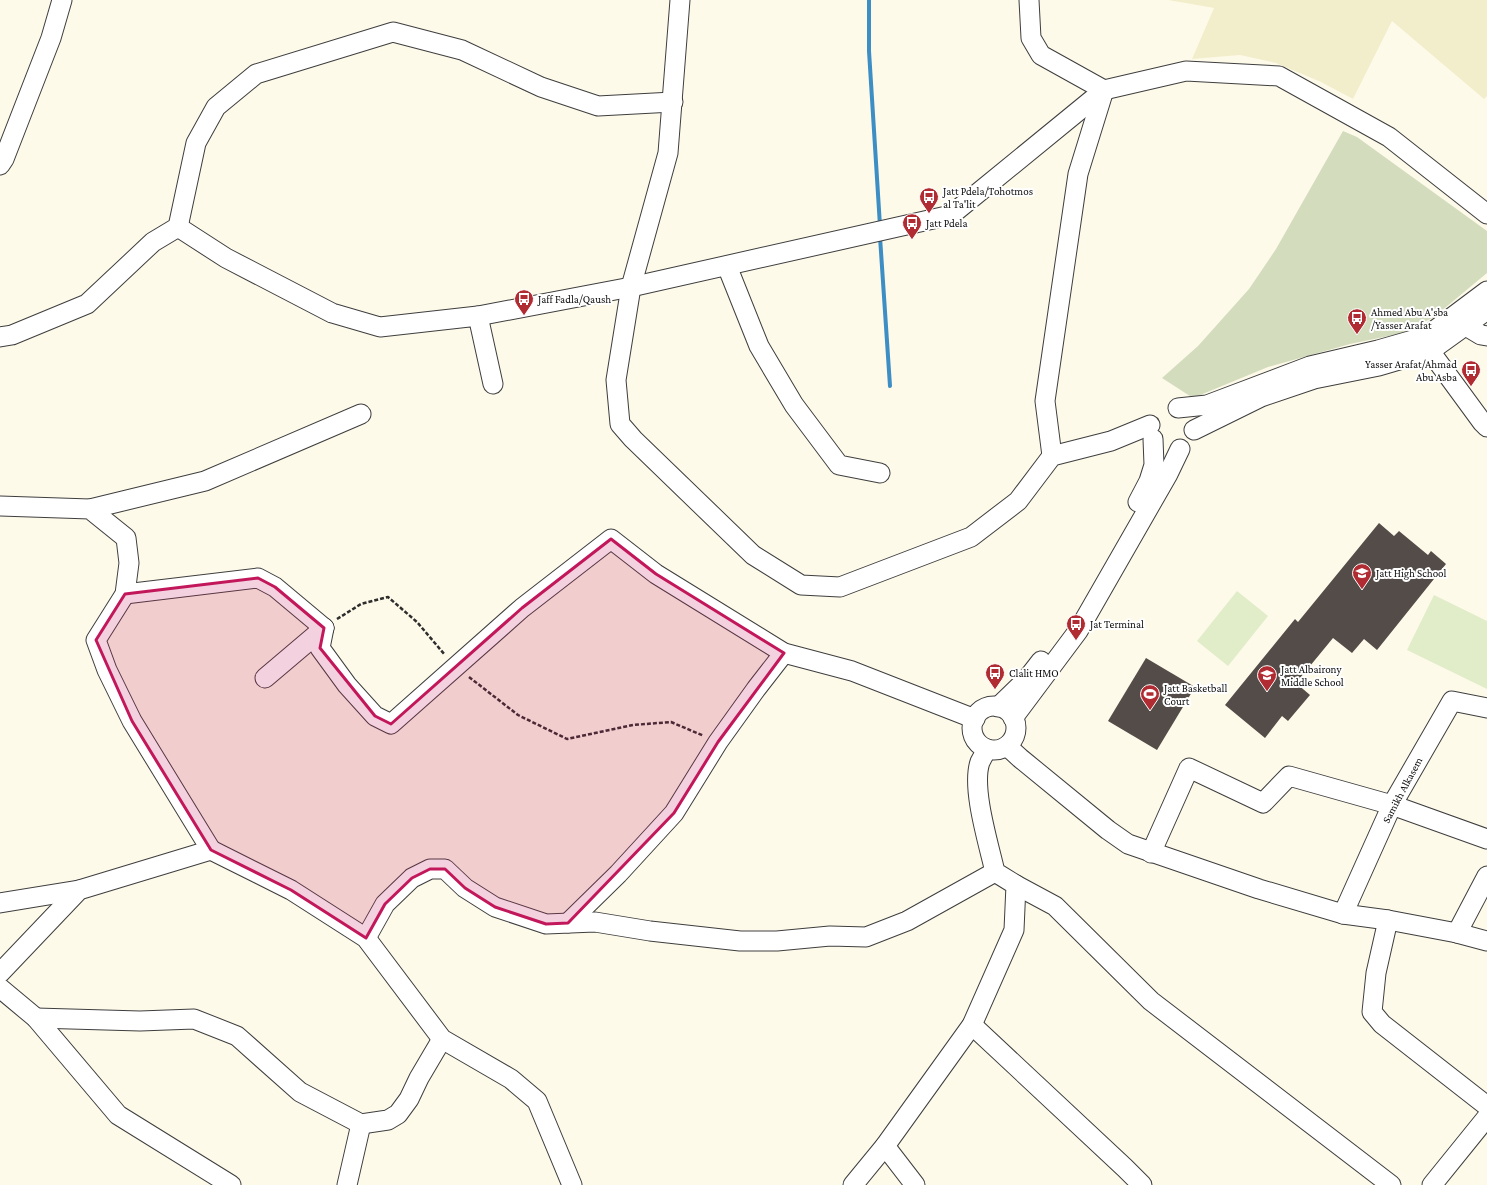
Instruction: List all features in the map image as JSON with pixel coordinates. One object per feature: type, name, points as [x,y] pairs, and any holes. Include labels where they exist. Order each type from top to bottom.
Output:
[{"type":"street","points":[[0,165],[4,159],[51,38],[62,0]]},
{"type":"street","points":[[680,0],[668,153],[632,287],[616,380],[620,424],[632,439],[753,555],[801,585],[840,587],[971,537],[1018,501],[1052,456],[1110,441],[1160,419],[1184,411],[1190,416],[1194,430],[1188,443],[1180,449],[1170,451],[1157,445],[1160,419]]},
{"type":"street","points":[[1029,0],[1031,38],[1041,55],[1104,90]]},
{"type":"street","points":[[0,337],[12,335],[87,304],[153,242],[178,227],[196,143],[216,107],[256,74],[393,32],[462,50],[541,87],[598,106],[673,102]]},
{"type":"street","points":[[178,227],[226,258],[332,313],[345,317],[380,327],[478,316],[632,287],[951,215],[1104,90],[1186,71],[1279,76],[1389,137],[1487,214]]},
{"type":"street","points":[[1052,456],[1045,401],[1078,174],[1104,90]]},
{"type":"street","points":[[728,266],[759,346],[794,405],[839,465],[880,473]]},
{"type":"street","points":[[1160,419],[1207,405],[1310,366],[1378,350],[1427,336],[1487,291]]},
{"type":"street","points":[[1194,430],[1261,397],[1314,379],[1379,366],[1430,351],[1487,310]]},
{"type":"street","points":[[478,316],[493,384]]},
{"type":"street","points":[[1466,326],[1481,335],[1487,336]]},
{"type":"street","points":[[1430,351],[1485,423]]},
{"type":"street","points":[[0,506],[90,509],[205,481],[361,414]]},
{"type":"street","points":[[998,707],[1026,679],[1070,626],[1149,481],[1154,465],[1160,419]]},
{"type":"street","points":[[1014,718],[1078,631],[1168,474],[1180,449]]},
{"type":"street","points":[[90,509],[126,538],[129,563],[124,594],[96,640],[107,670],[132,721],[212,850],[291,890],[366,938],[442,1039],[512,1079],[537,1101],[572,1185]]},
{"type":"street","points":[[324,628],[320,648],[347,685],[375,716],[391,724],[454,666],[522,608],[610,539],[656,574],[784,653],[852,671],[975,719]]},
{"type":"street","points":[[124,594],[258,578],[275,587],[324,628]]},
{"type":"street","points":[[265,678],[324,628]]},
{"type":"street","points":[[568,923],[618,874],[674,812],[718,742],[784,653]]},
{"type":"street","name":"Samikh Alkasem","points":[[1343,914],[1392,805],[1452,702],[1487,708]]},
{"type":"street","points":[[998,707],[1009,712],[1014,718],[1016,724],[1015,736],[1007,746],[1001,749],[987,749],[976,740],[973,726],[978,714],[984,709],[998,707]]},
{"type":"street","points":[[1007,746],[1108,830],[1128,844],[1259,889],[1343,914],[1388,920],[1457,933],[1487,941]]},
{"type":"street","points":[[987,749],[980,763],[977,786],[996,872],[1016,885],[1055,906],[1151,1001],[1391,1185]]},
{"type":"street","points":[[1151,852],[1190,768],[1262,803],[1289,776],[1392,805],[1487,839]]},
{"type":"street","points":[[0,903],[79,890],[212,850]]},
{"type":"street","points":[[366,938],[385,904],[412,878],[430,869],[445,869],[465,888],[495,908],[546,924],[595,922],[650,931],[740,941],[830,936],[866,937],[907,921],[996,872]]},
{"type":"street","points":[[1457,933],[1487,876]]},
{"type":"street","points":[[853,1185],[885,1146],[972,1025],[1014,930],[1016,885]]},
{"type":"street","points":[[0,974],[79,890]]},
{"type":"street","points":[[1388,920],[1376,973],[1372,1012],[1382,1024],[1487,1106]]},
{"type":"street","points":[[0,988],[36,1018],[118,1116],[231,1185]]},
{"type":"street","points":[[36,1018],[140,1021],[194,1019],[237,1036],[300,1092],[361,1124],[388,1120],[398,1114],[410,1099],[442,1039]]},
{"type":"street","points":[[972,1025],[1120,1162],[1142,1185]]},
{"type":"street","points":[[1432,1185],[1487,1117]]},
{"type":"street","points":[[347,1185],[361,1124]]},
{"type":"street","points":[[885,1146],[915,1185]]},
{"type":"path","points":[[324,628],[361,604],[388,597],[417,622],[454,666],[518,715],[567,739],[633,725],[671,722],[718,742]]},
{"type":"highlighted area","points":[[611,539],[656,574],[784,653],[718,742],[674,813],[568,923],[546,924],[495,907],[465,888],[445,869],[430,869],[412,878],[385,904],[366,938],[291,890],[211,850],[132,721],[96,640],[125,594],[258,578],[275,587],[324,628],[320,648],[375,716],[391,724],[522,608]]},
{"type":"shaded area","points":[[1168,0],[1487,0],[1487,96],[1484,99],[1392,21],[1353,99],[1321,82],[1276,63],[1240,55],[1192,59],[1214,8]]},
{"type":"green space","points":[[1343,131],[1357,137],[1487,231],[1487,273],[1434,317],[1403,333],[1350,344],[1268,367],[1193,398],[1162,378],[1198,346],[1249,289],[1276,249]]},
{"type":"green space","points":[[1237,591],[1268,616],[1228,666],[1197,641]]},
{"type":"green space","points":[[1434,595],[1487,621],[1487,689],[1407,650]]},
{"type":"building","points":[[1379,523],[1394,536],[1399,531],[1428,555],[1431,551],[1446,564],[1377,650],[1364,639],[1352,653],[1333,638],[1296,683],[1310,695],[1288,721],[1282,716],[1265,738],[1225,705],[1295,619],[1298,622]]},
{"type":"building","points":[[1146,658],[1195,687],[1157,750],[1108,721]]},
{"type":"waterway","points":[[869,0],[869,51],[880,226]]},
{"type":"waterway","points":[[880,237],[890,386]]},
{"type":"place","name":"Jatt Pdela/Tohotmos al Ta'lit","points":[[929,214]]},
{"type":"place","name":"Jatt Pdela","points":[[912,240]]},
{"type":"place","name":"Jaff Fadla/Qaush","points":[[524,316]]},
{"type":"place","name":"Ahmed Abu A'sba /Yasser Arafat","points":[[1357,335]]},
{"type":"place","name":"Yasser Arafat/Ahmad Abu Asba","points":[[1471,387]]},
{"type":"place","name":"Jatt High School","points":[[1362,590]]},
{"type":"place","name":"Jat Terminal","points":[[1076,641]]},
{"type":"place","name":"Clalit HMO","points":[[995,690]]},
{"type":"place","name":"Jatt Albairony Middle School","points":[[1267,692]]},
{"type":"place","name":"Jatt Basketball Court","points":[[1150,711]]}]
